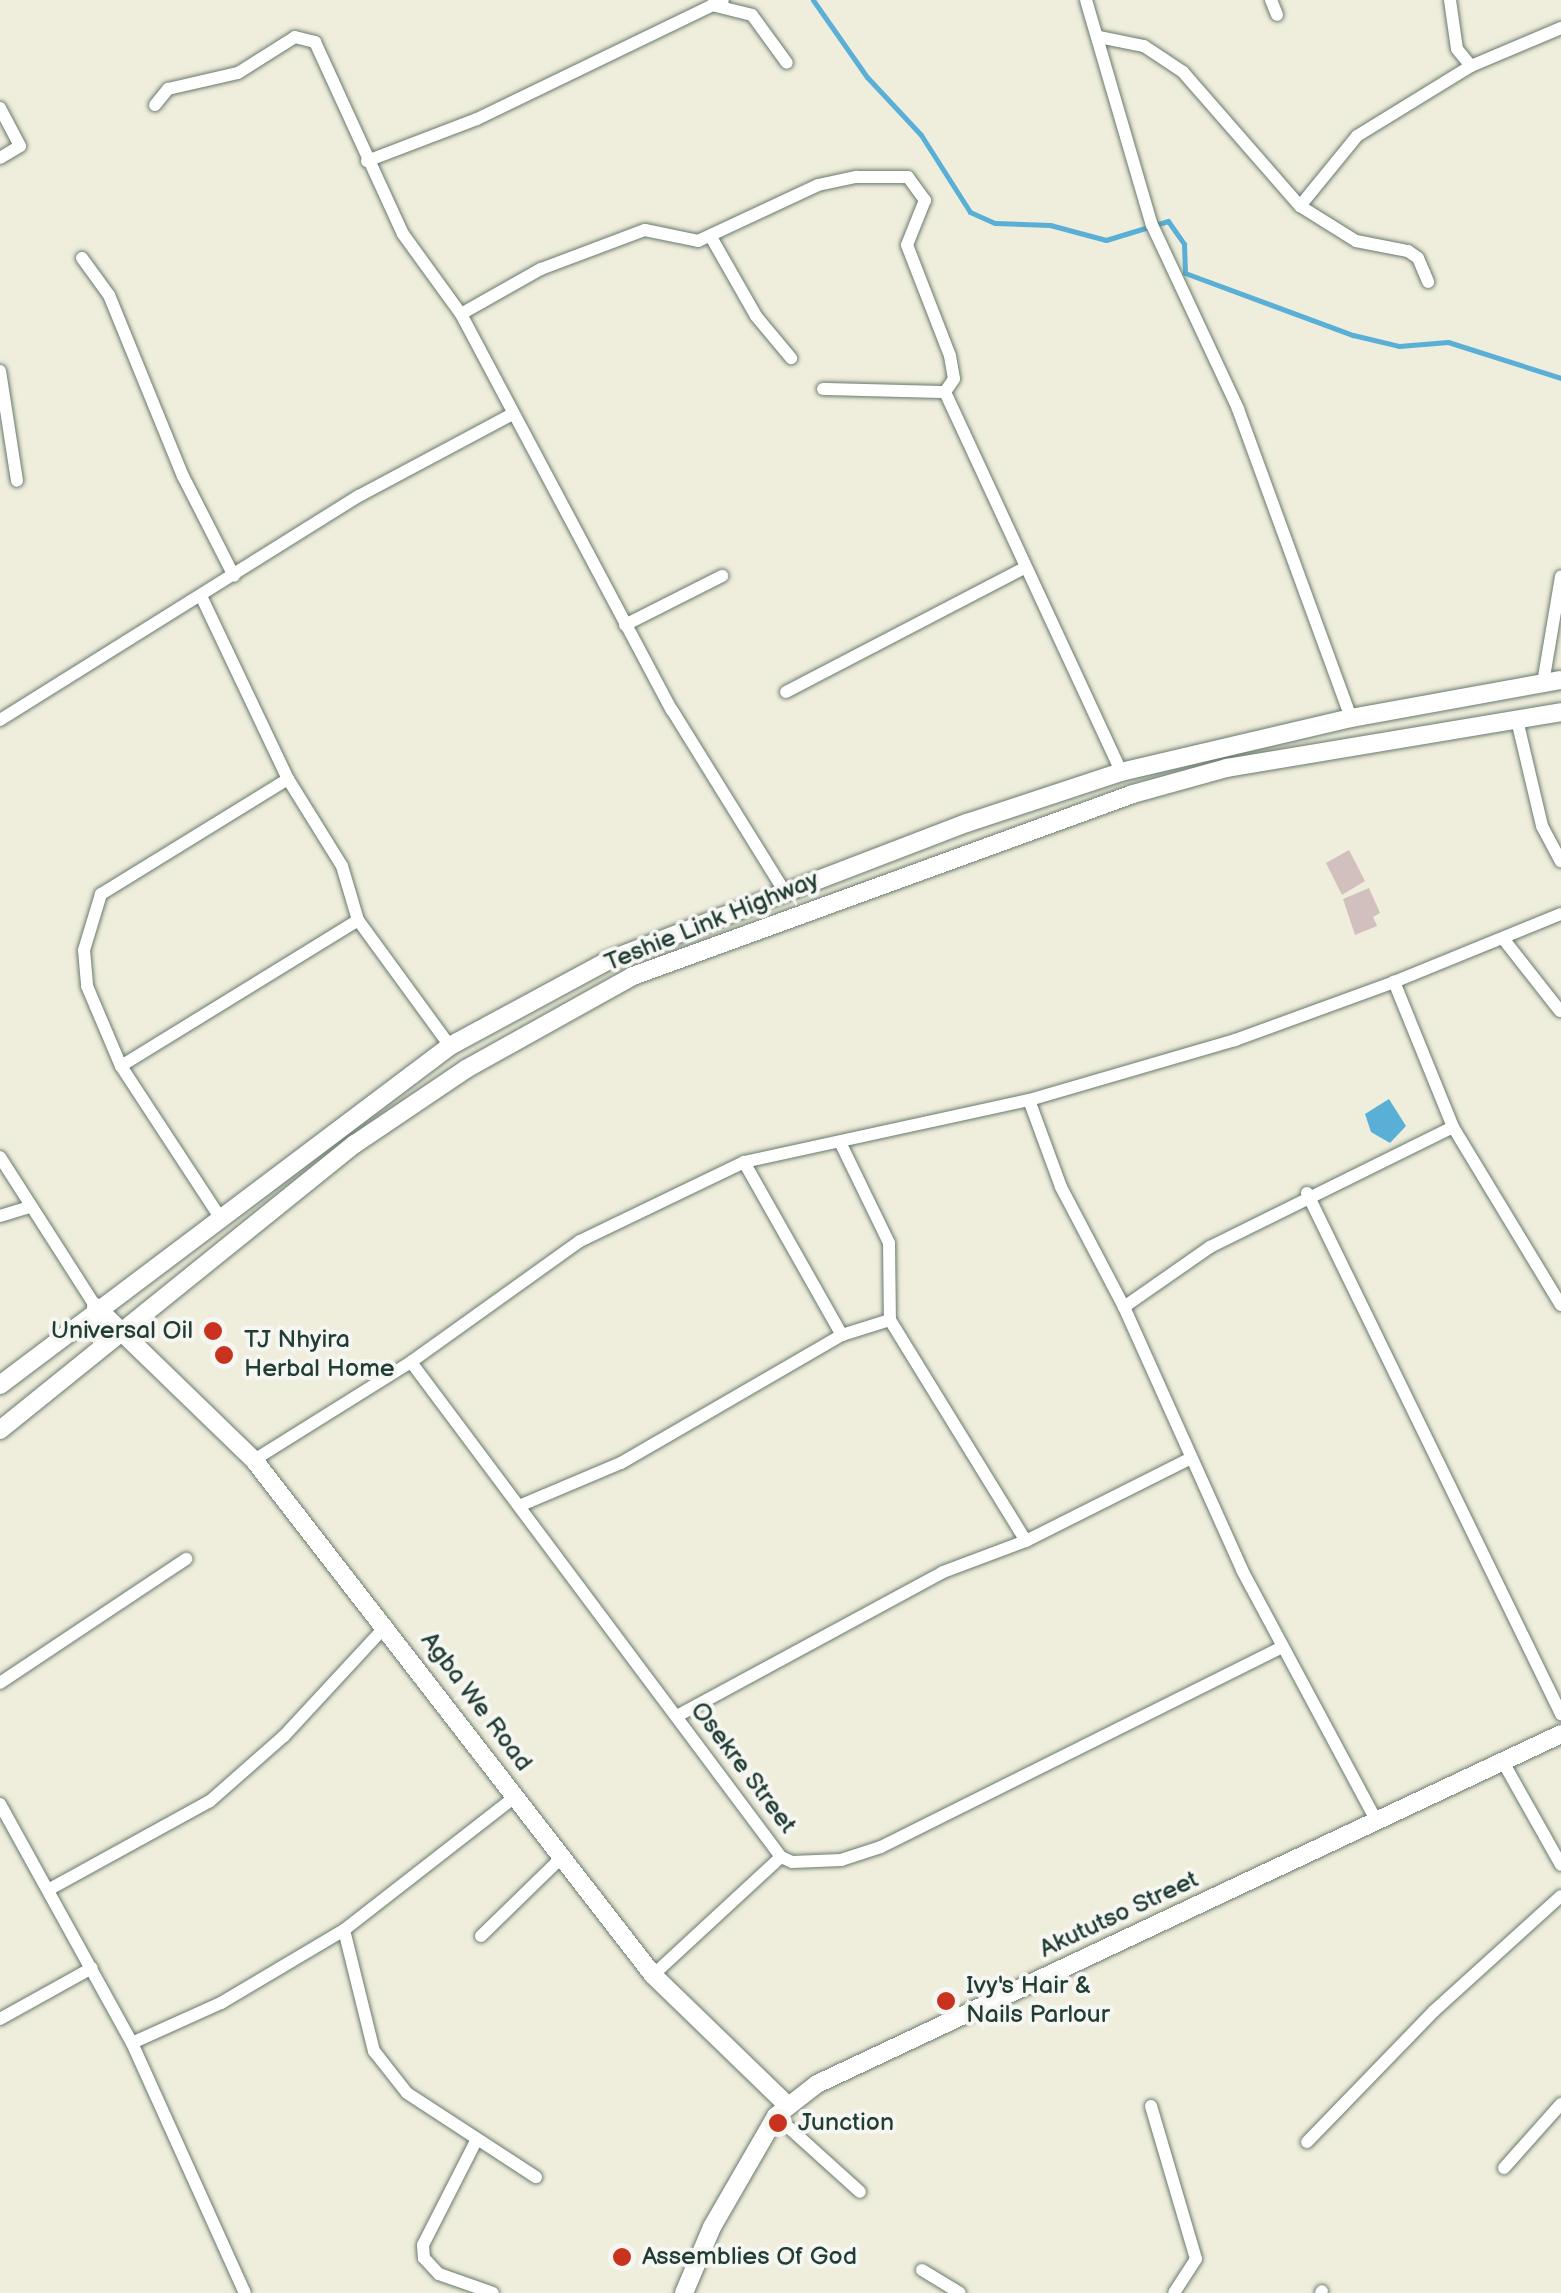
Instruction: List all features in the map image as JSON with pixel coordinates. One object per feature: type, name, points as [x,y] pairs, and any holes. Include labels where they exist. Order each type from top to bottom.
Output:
[{"type":"main road","name":"Teshie Link Highway","points":[[0,1384],[96,1308],[450,1046],[607,962],[784,892],[1121,772],[1351,718],[1552,681]]},
{"type":"main road","name":"Teshie Link Highway","points":[[0,1430],[356,1144],[466,1069],[633,976],[1133,794],[1227,768],[1561,712]]},
{"type":"main road","name":"Agba We Road","points":[[96,1308],[125,1329],[254,1460],[386,1626],[560,1859],[654,1975],[781,2110]]},
{"type":"main road","name":"Akututso Street","points":[[781,2110],[1561,1734]]},
{"type":"main road","points":[[684,2293],[712,2228],[781,2110]]},
{"type":"street","points":[[1086,0],[1152,225],[1238,409],[1351,718]]},
{"type":"street","points":[[1270,0],[1277,16]]},
{"type":"street","points":[[1450,0],[1457,49],[1471,66]]},
{"type":"street","points":[[366,161],[477,119],[717,3],[752,15],[787,63]]},
{"type":"street","points":[[1300,206],[1358,136],[1471,66],[1561,28]]},
{"type":"street","points":[[155,105],[168,88],[228,76],[295,37],[315,42],[366,161],[414,253],[461,314],[511,416],[625,624],[784,892]]},
{"type":"street","points":[[1099,37],[1144,46],[1183,72],[1300,206],[1356,241],[1408,251],[1418,258],[1428,282]]},
{"type":"street","points":[[0,108],[20,146],[0,158]]},
{"type":"street","points":[[461,314],[541,268],[645,230],[664,230],[685,241],[711,238],[818,186],[908,177],[925,200],[907,245],[950,356],[954,379],[945,392]]},
{"type":"street","points":[[711,238],[756,316],[791,358]]},
{"type":"street","points":[[82,258],[109,295],[183,476],[234,576]]},
{"type":"street","points":[[0,371],[17,481]]},
{"type":"street","points":[[823,390],[945,392]]},
{"type":"street","points":[[945,392],[1121,772]]},
{"type":"street","points":[[0,720],[202,598],[359,496],[511,416]]},
{"type":"street","points":[[786,692],[1024,568]]},
{"type":"street","points":[[625,624],[722,576]]},
{"type":"street","points":[[1552,681],[1561,577]]},
{"type":"street","points":[[202,598],[288,779],[342,866],[358,920],[450,1046]]},
{"type":"street","points":[[1518,720],[1538,812],[1561,861]]},
{"type":"street","points":[[221,1219],[121,1066],[87,986],[84,950],[102,894],[288,779]]},
{"type":"street","points":[[254,1460],[412,1362],[580,1240],[744,1162],[1029,1100],[1235,1040],[1505,942],[1561,914]]},
{"type":"street","points":[[121,1066],[358,920]]},
{"type":"street","points":[[1505,942],[1560,1011]]},
{"type":"street","points":[[1394,982],[1453,1127],[1561,1304]]},
{"type":"street","points":[[1029,1100],[1061,1188],[1124,1308],[1188,1459],[1280,1648],[1376,1822]]},
{"type":"street","points":[[1124,1308],[1210,1246],[1307,1194],[1453,1127]]},
{"type":"street","points":[[840,1142],[889,1243],[890,1320],[1026,1541]]},
{"type":"street","points":[[0,1157],[96,1308]]},
{"type":"street","points":[[744,1162],[842,1336]]},
{"type":"street","points":[[1307,1194],[1561,1714]]},
{"type":"street","points":[[0,1216],[29,1206]]},
{"type":"street","points":[[519,1506],[621,1463],[842,1336],[890,1320]]},
{"type":"street","name":"Osekre Street","points":[[412,1362],[781,1857],[809,1864],[881,1847],[1280,1648]]},
{"type":"street","points":[[676,1716],[943,1572],[1026,1541],[1188,1459]]},
{"type":"street","points":[[0,1684],[186,1559]]},
{"type":"street","points":[[48,1890],[210,1801],[284,1736],[386,1626]]},
{"type":"street","points":[[1503,1762],[1561,1865]]},
{"type":"street","points":[[132,2043],[221,2002],[344,1930],[516,1796]]},
{"type":"street","points":[[0,1804],[132,2043],[245,2293]]},
{"type":"street","points":[[654,1975],[781,1857]]},
{"type":"street","points":[[481,1936],[560,1859]]},
{"type":"street","points":[[1306,2142],[1434,2011],[1561,1896]]},
{"type":"street","points":[[344,1930],[374,2051],[407,2093],[536,2177]]},
{"type":"street","points":[[0,2018],[92,1968]]},
{"type":"street","points":[[1504,2168],[1561,2104]]},
{"type":"street","points":[[1151,2106],[1196,2259],[1174,2293]]},
{"type":"street","points":[[781,2110],[860,2192]]},
{"type":"street","points":[[477,2139],[423,2245],[424,2258],[439,2274],[492,2293]]},
{"type":"street","points":[[922,2270],[960,2293]]},
{"type":"shaded area","points":[[1349,850],[1365,881],[1342,895],[1326,863]]},
{"type":"shaded area","points":[[1369,888],[1380,913],[1373,917],[1377,926],[1355,935],[1343,899]]},
{"type":"water","points":[[1389,1099],[1406,1126],[1390,1143],[1371,1132],[1365,1114]]},
{"type":"waterway","points":[[813,0],[867,77],[921,135],[970,212],[995,223],[1050,225],[1106,240],[1168,221],[1184,244],[1185,273],[1353,335],[1399,346],[1448,342],[1561,378]]},
{"type":"place","name":"Universal Oil","points":[[213,1331]]},
{"type":"place","name":"TJ Nhyira Herbal Home","points":[[224,1355]]},
{"type":"place","name":"Ivy's Hair & Nails Parlour","points":[[946,2001]]},
{"type":"place","name":"Junction","points":[[778,2123]]},
{"type":"place","name":"Assemblies Of God","points":[[622,2257]]}]
